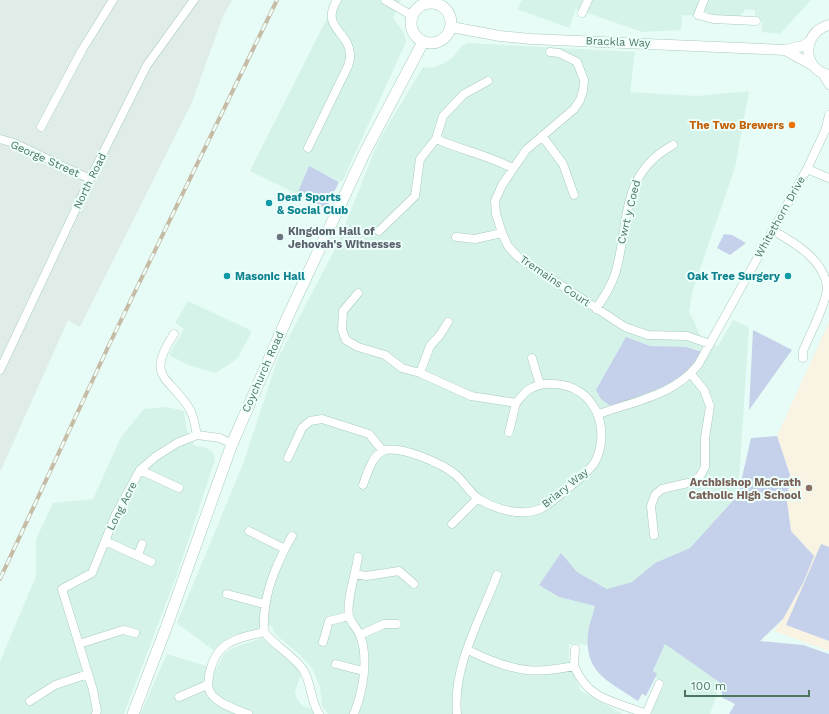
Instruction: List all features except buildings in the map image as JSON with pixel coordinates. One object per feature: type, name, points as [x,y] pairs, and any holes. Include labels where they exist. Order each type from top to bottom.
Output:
[{"type":"main road","points":[[438,2],[448,12],[451,27],[447,36],[440,41],[432,43],[423,42],[411,30],[412,15],[423,5],[438,2]]},
{"type":"main road","name":"Coychurch Road","points":[[133,714],[166,628],[232,444],[288,316],[365,152],[423,42]]},
{"type":"street","points":[[42,127],[82,50],[113,0]]},
{"type":"street","name":"North Road","points":[[0,370],[90,179],[148,65],[194,0]]},
{"type":"street","points":[[308,148],[348,66],[351,54],[346,41],[333,23],[332,8],[337,0]]},
{"type":"street","points":[[385,0],[412,15]]},
{"type":"street","points":[[582,13],[588,0]]},
{"type":"street","points":[[704,0],[698,14],[713,19],[756,21]]},
{"type":"street","points":[[812,64],[807,51],[809,42],[813,34],[820,28],[829,25]]},
{"type":"street","name":"Brackla Way","points":[[451,27],[500,36],[532,39],[785,50],[803,46],[809,42]]},
{"type":"street","name":"Brackla Way","points":[[785,50],[812,64],[825,74]]},
{"type":"street","name":"Tremains Court","points":[[550,52],[559,53],[577,62],[584,80],[583,91],[574,108],[526,150],[512,168],[502,185],[495,201],[502,233],[508,246],[518,257],[625,327],[648,335],[687,336],[710,344]]},
{"type":"street","points":[[825,74],[829,85]]},
{"type":"street","points":[[379,231],[415,196],[420,159],[436,139],[443,116],[464,94],[488,81]]},
{"type":"street","name":"Whitethorn Drive","points":[[599,414],[666,392],[691,374],[710,344],[774,231],[826,131],[829,115]]},
{"type":"street","points":[[542,136],[563,164],[574,195]]},
{"type":"street","points":[[436,139],[464,151],[499,161],[512,168]]},
{"type":"street","name":"George Street","points":[[0,140],[14,143],[90,179]]},
{"type":"street","name":"Cwrt y Coed","points":[[616,272],[627,216],[637,177],[646,164],[658,153],[673,145]]},
{"type":"street","points":[[807,169],[829,178]]},
{"type":"street","points":[[774,231],[792,242],[815,260],[824,276],[827,288],[825,298],[803,351],[802,358]]},
{"type":"street","points":[[456,237],[474,239],[502,233]]},
{"type":"street","name":"Tremains Court","points":[[596,309],[610,287],[616,272]]},
{"type":"street","points":[[358,293],[343,311],[342,330],[346,340],[358,347],[385,355],[402,368],[420,373],[471,396],[516,403],[509,432]]},
{"type":"street","points":[[420,373],[430,346],[448,322]]},
{"type":"street","points":[[174,334],[165,348],[161,360],[162,377],[190,409],[197,435]]},
{"type":"street","points":[[532,358],[540,385]]},
{"type":"street","points":[[654,535],[651,506],[655,495],[662,489],[692,482],[700,476],[705,467],[705,438],[710,406],[704,390],[691,374]]},
{"type":"street","name":"Briary Way","points":[[383,451],[395,449],[401,450],[450,471],[478,498],[505,510],[521,512],[540,509],[570,486],[594,462],[601,439],[599,414],[590,399],[577,389],[564,384],[540,385],[528,390],[516,403]]},
{"type":"street","points":[[288,458],[302,428],[310,421],[322,418],[369,434],[383,451],[377,456],[370,467],[364,485]]},
{"type":"street","name":"Long Acre","points":[[96,714],[97,711],[88,674],[62,589],[92,573],[116,514],[140,470],[161,453],[177,443],[197,435],[220,438],[232,444]]},
{"type":"street","name":"Long Acre","points":[[140,470],[179,488]]},
{"type":"street","points":[[452,524],[478,498]]},
{"type":"street","points":[[250,531],[285,549]]},
{"type":"street","points":[[292,536],[273,573],[264,604],[264,632],[302,668],[308,678],[313,702],[319,714]]},
{"type":"street","name":"Long Acre","points":[[105,541],[138,555],[150,562]]},
{"type":"street","points":[[138,555],[142,544]]},
{"type":"street","points":[[354,714],[363,671],[364,655],[360,635],[349,616],[350,594],[358,557]]},
{"type":"street","points":[[355,574],[366,576],[399,571],[414,584]]},
{"type":"street","points":[[457,714],[456,701],[460,675],[497,575]]},
{"type":"street","points":[[227,594],[264,604]]},
{"type":"street","points":[[323,642],[329,621],[349,616]]},
{"type":"street","points":[[360,635],[384,624],[397,624]]},
{"type":"street","points":[[78,644],[123,630],[135,633]]},
{"type":"street","points":[[248,714],[221,702],[212,695],[207,685],[211,664],[221,647],[242,637],[264,632]]},
{"type":"street","points":[[575,649],[574,666],[585,686],[594,694],[602,698],[646,714],[660,684]]},
{"type":"street","points":[[468,650],[503,665],[526,670],[550,670],[574,666]]},
{"type":"street","points":[[336,664],[363,671]]},
{"type":"street","points":[[30,701],[55,685],[88,674]]},
{"type":"street","points":[[179,697],[207,685]]},
{"type":"shaded area","points":[[0,0],[232,0],[223,16],[192,102],[80,327],[68,320],[0,472]]},
{"type":"shaded area","points":[[334,0],[401,0],[393,18],[404,33],[406,42],[342,182],[309,167],[297,194],[250,171],[332,8]]},
{"type":"shaded area","points":[[522,0],[811,0],[780,34],[762,32],[762,21],[755,15],[755,10],[745,9],[740,17],[682,15],[681,30],[642,32],[576,9],[569,28],[517,9]]},
{"type":"shaded area","points":[[468,43],[635,52],[630,92],[697,96],[749,91],[735,168],[693,289],[689,311],[701,337],[718,346],[733,320],[749,327],[738,495],[690,548],[655,563],[632,582],[607,589],[577,572],[561,554],[539,585],[559,597],[595,606],[588,632],[588,645],[569,644],[569,660],[580,690],[622,714],[328,714],[322,706],[320,687],[312,668],[299,654],[276,635],[271,625],[228,637],[213,650],[177,623],[243,464],[278,358],[338,243],[378,142],[423,67],[432,68],[444,63],[452,58],[462,46]]},
{"type":"shaded area","points":[[309,166],[339,182],[326,209],[297,194]]},
{"type":"shaded area","points":[[724,234],[732,235],[746,243],[730,255],[717,248]]},
{"type":"shaded area","points":[[188,301],[252,331],[238,358],[216,373],[188,365],[169,355],[184,329],[175,323]]},
{"type":"shaded area","name":"Archbishop McGrath Catholic High School","points":[[829,322],[829,651],[774,631],[783,619],[804,581],[814,556],[791,531],[787,502],[790,475],[777,436]]},
{"type":"shaded area","points":[[753,330],[792,350],[749,410]]},
{"type":"shaded area","points":[[626,337],[650,346],[686,347],[702,352],[695,362],[674,381],[622,402],[609,405],[601,399],[596,390]]},
{"type":"shaded area","points":[[167,407],[184,411],[187,431],[195,446],[204,447],[211,451],[214,454],[215,460],[176,577],[124,714],[0,714],[0,662],[36,576],[36,539],[53,503],[93,499],[121,437],[144,409]]},
{"type":"shaded area","points":[[777,436],[790,475],[787,502],[791,531],[814,556],[804,581],[783,619],[760,641],[803,645],[829,654],[829,714],[729,714],[735,704],[723,698],[719,682],[665,644],[653,671],[657,674],[646,696],[642,694],[638,701],[608,682],[594,667],[590,658],[588,647],[588,633],[595,606],[559,597],[539,585],[561,553],[577,572],[607,589],[632,582],[655,563],[690,548],[738,495],[751,438]]},
{"type":"shaded area","points":[[821,544],[829,547],[829,641],[786,625]]},
{"type":"shaded area","points":[[262,638],[293,664],[301,674],[295,692],[297,699],[302,705],[311,709],[314,714],[140,714],[167,654],[216,669],[225,653],[232,648]]},
{"type":"shaded area","points":[[665,644],[719,682],[720,687],[710,714],[650,714],[665,684],[655,678],[657,674],[653,672]]},
{"type":"railway","points":[[0,579],[109,345],[277,0]]},
{"type":"place","name":"The Two Brewers","points":[[792,125]]},
{"type":"place","name":"Deaf Sports & Social Club","points":[[269,203]]},
{"type":"place","name":"Kingdom Hall of Jehovah's Witnesses","points":[[280,237]]},
{"type":"place","name":"Masonic Hall","points":[[227,276]]},
{"type":"place","name":"Oak Tree Surgery","points":[[788,276]]},
{"type":"place","name":"Archbishop McGrath Catholic High School","points":[[809,488]]}]
